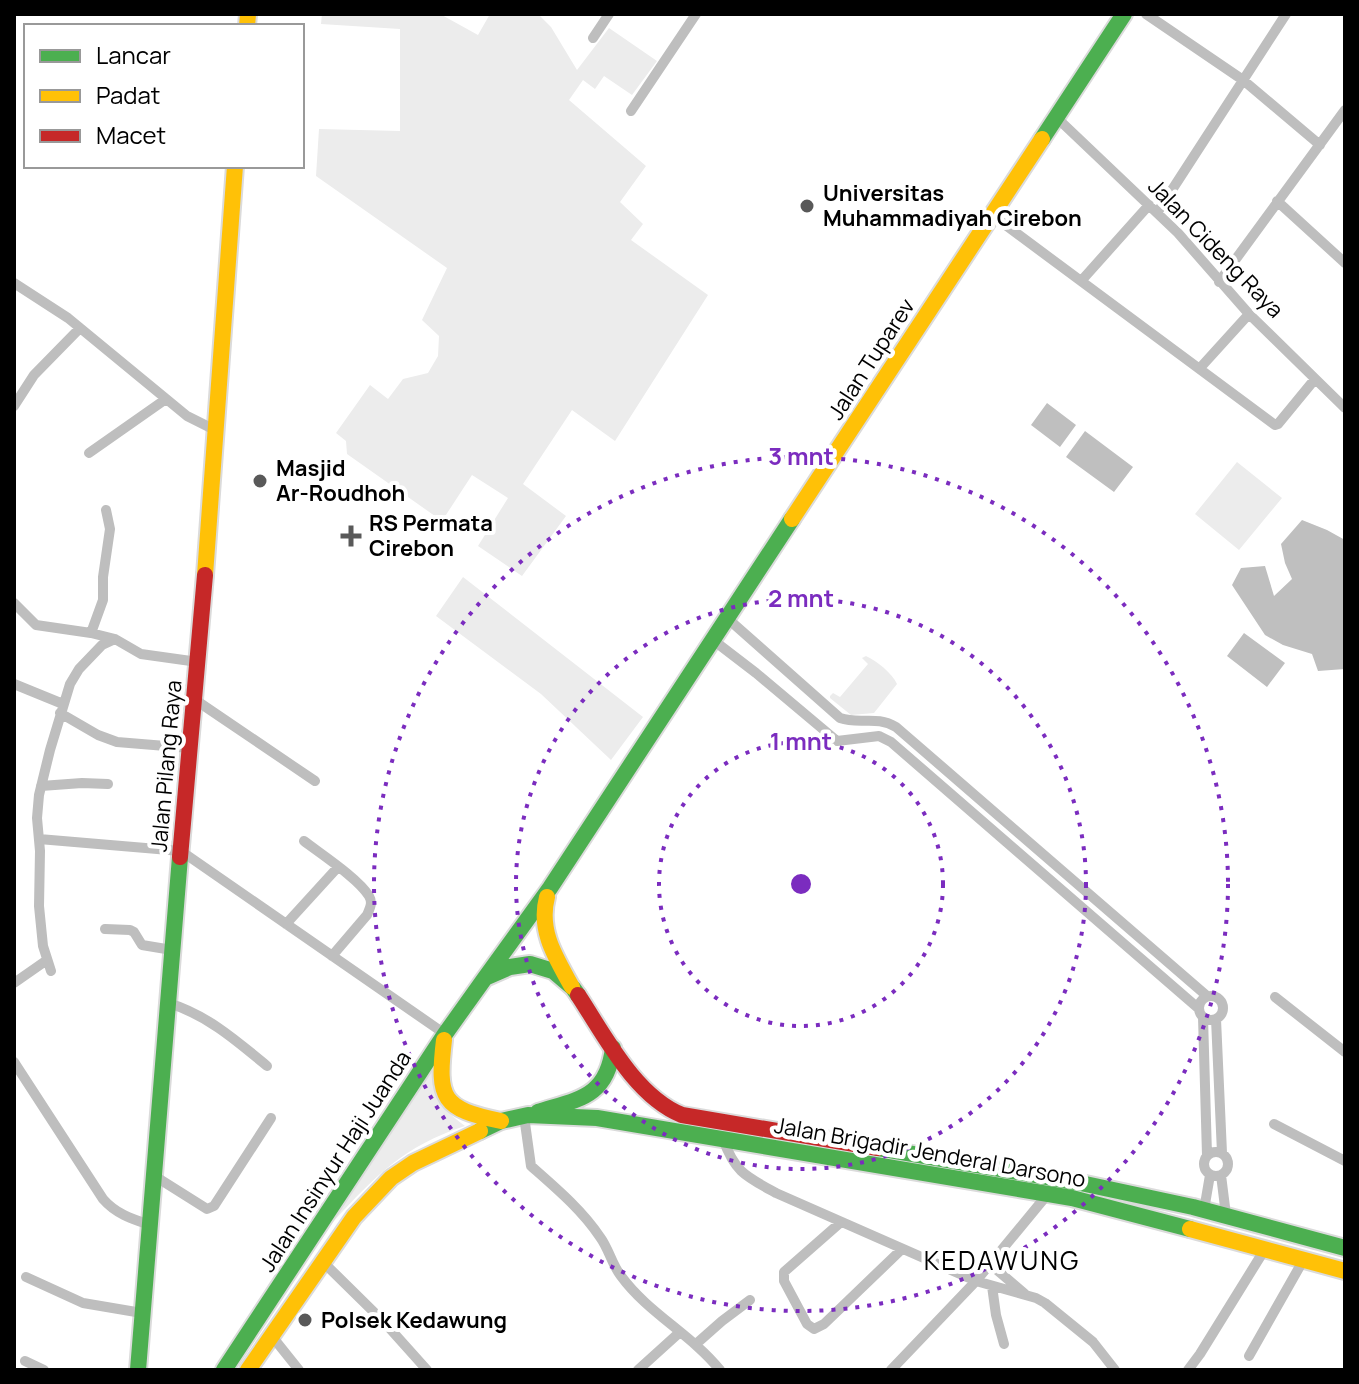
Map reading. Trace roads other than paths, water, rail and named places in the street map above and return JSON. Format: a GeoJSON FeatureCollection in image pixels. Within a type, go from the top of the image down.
{"type":"FeatureCollection","features":[{"type":"Feature","properties":{"kind":"main road","name":"Jalan Tuparev"},"geometry":{"type":"LineString","coordinates":[[485,978],[550,888],[1124,14]]}},
{"type":"Feature","properties":{"kind":"main road","name":"Jalan Pilang Raya"},"geometry":{"type":"LineString","coordinates":[[138,1370],[212,499],[235,168]]}},
{"type":"Feature","properties":{"kind":"main road","name":"Jalan Brigadir Jenderal Darsono"},"geometry":{"type":"LineString","coordinates":[[550,888],[543,907],[544,931],[573,988],[638,1084],[670,1110],[703,1119],[940,1158],[1074,1190],[1204,1210],[1345,1248]]}},
{"type":"Feature","properties":{"kind":"main road"},"geometry":{"type":"LineString","coordinates":[[485,978],[510,967],[530,964],[553,971],[573,988]]}},
{"type":"Feature","properties":{"kind":"main road","name":"Jalan Insinyur Haji Juanda"},"geometry":{"type":"LineString","coordinates":[[224,1370],[485,978]]}},
{"type":"Feature","properties":{"kind":"main road"},"geometry":{"type":"LineString","coordinates":[[445,1034],[439,1079],[448,1101],[461,1112],[501,1121]]}},
{"type":"Feature","properties":{"kind":"main road"},"geometry":{"type":"LineString","coordinates":[[526,1116],[596,1090],[613,1065],[613,1048]]}},
{"type":"Feature","properties":{"kind":"main road","name":"Jalan Brigadir Jenderal Darsono"},"geometry":{"type":"LineString","coordinates":[[501,1121],[526,1116],[597,1118],[1047,1195],[1074,1190],[1135,1213],[1345,1271]]}},
{"type":"Feature","properties":{"kind":"main road","name":"Jalan Insinyur Haji Juanda"},"geometry":{"type":"LineString","coordinates":[[248,1370],[354,1217],[391,1178],[413,1163],[501,1121]]}},
{"type":"Feature","properties":{"kind":"main road"},"geometry":{"type":"LineString","coordinates":[[828,1158],[830,1140]]}},
{"type":"Feature","properties":{"kind":"main road"},"geometry":{"type":"LineString","coordinates":[[937,1176],[940,1158]]}},
{"type":"Feature","properties":{"kind":"street"},"geometry":{"type":"LineString","coordinates":[[593,38],[609,14]]}},
{"type":"Feature","properties":{"kind":"street"},"geometry":{"type":"LineString","coordinates":[[631,111],[696,14]]}},
{"type":"Feature","properties":{"kind":"street"},"geometry":{"type":"LineString","coordinates":[[1146,14],[1243,80],[1320,145]]}},
{"type":"Feature","properties":{"kind":"street"},"geometry":{"type":"LineString","coordinates":[[1082,280],[1153,209],[1286,14]]}},
{"type":"Feature","properties":{"kind":"street"},"geometry":{"type":"LineString","coordinates":[[1219,282],[1345,110]]}},
{"type":"Feature","properties":{"kind":"street","name":"Jalan Cideng Raya"},"geometry":{"type":"LineString","coordinates":[[1056,117],[1178,233],[1249,314],[1345,408]]}},
{"type":"Feature","properties":{"kind":"street"},"geometry":{"type":"LineString","coordinates":[[1277,201],[1345,263]]}},
{"type":"Feature","properties":{"kind":"street"},"geometry":{"type":"LineString","coordinates":[[992,215],[1276,425],[1315,379]]}},
{"type":"Feature","properties":{"kind":"street"},"geometry":{"type":"LineString","coordinates":[[14,283],[68,318],[187,416],[215,430]]}},
{"type":"Feature","properties":{"kind":"street"},"geometry":{"type":"LineString","coordinates":[[1200,368],[1249,314]]}},
{"type":"Feature","properties":{"kind":"street"},"geometry":{"type":"LineString","coordinates":[[14,406],[34,375],[80,328]]}},
{"type":"Feature","properties":{"kind":"street"},"geometry":{"type":"LineString","coordinates":[[89,453],[166,399]]}},
{"type":"Feature","properties":{"kind":"street"},"geometry":{"type":"LineString","coordinates":[[91,633],[103,600],[110,529],[106,510]]}},
{"type":"Feature","properties":{"kind":"street"},"geometry":{"type":"LineString","coordinates":[[14,603],[36,625],[115,639],[141,654],[198,662]]}},
{"type":"Feature","properties":{"kind":"street"},"geometry":{"type":"LineString","coordinates":[[727,618],[840,718],[878,720],[896,727],[1207,996]]}},
{"type":"Feature","properties":{"kind":"street"},"geometry":{"type":"LineString","coordinates":[[14,983],[49,965],[43,946],[39,906],[37,818],[41,786],[62,709],[70,684],[79,669],[102,645],[115,639]]}},
{"type":"Feature","properties":{"kind":"street"},"geometry":{"type":"LineString","coordinates":[[713,640],[837,741],[885,738],[980,819],[1200,1013],[1207,1020],[1216,1019],[1223,1012],[1223,1003],[1216,996],[1207,996],[1202,999],[1200,1013],[1207,1155],[1203,1164],[1204,1168],[1216,1175],[1226,1215]]}},
{"type":"Feature","properties":{"kind":"street"},"geometry":{"type":"LineString","coordinates":[[14,684],[62,709],[98,735],[117,742],[190,748]]}},
{"type":"Feature","properties":{"kind":"street"},"geometry":{"type":"LineString","coordinates":[[194,699],[315,781]]}},
{"type":"Feature","properties":{"kind":"street"},"geometry":{"type":"LineString","coordinates":[[41,786],[108,784]]}},
{"type":"Feature","properties":{"kind":"street"},"geometry":{"type":"LineString","coordinates":[[965,806],[975,795]]}},
{"type":"Feature","properties":{"kind":"street"},"geometry":{"type":"LineString","coordinates":[[980,819],[990,808]]}},
{"type":"Feature","properties":{"kind":"street"},"geometry":{"type":"LineString","coordinates":[[39,839],[181,851],[445,1034]]}},
{"type":"Feature","properties":{"kind":"street"},"geometry":{"type":"LineString","coordinates":[[304,841],[353,879],[368,895],[371,906],[332,956]]}},
{"type":"Feature","properties":{"kind":"street"},"geometry":{"type":"LineString","coordinates":[[286,924],[338,867]]}},
{"type":"Feature","properties":{"kind":"street"},"geometry":{"type":"LineString","coordinates":[[105,929],[130,930],[142,945],[172,950]]}},
{"type":"Feature","properties":{"kind":"street"},"geometry":{"type":"LineString","coordinates":[[1275,997],[1345,1052]]}},
{"type":"Feature","properties":{"kind":"street"},"geometry":{"type":"LineString","coordinates":[[168,1003],[188,1009],[228,1034],[267,1066]]}},
{"type":"Feature","properties":{"kind":"street"},"geometry":{"type":"LineString","coordinates":[[1204,1210],[1216,1175],[1228,1164],[1222,1153],[1216,1019]]}},
{"type":"Feature","properties":{"kind":"street"},"geometry":{"type":"LineString","coordinates":[[14,1062],[103,1199],[123,1216],[150,1225]]}},
{"type":"Feature","properties":{"kind":"street"},"geometry":{"type":"LineString","coordinates":[[526,1116],[531,1166],[567,1197],[601,1238],[620,1276],[656,1312],[696,1344],[720,1370]]}},
{"type":"Feature","properties":{"kind":"street"},"geometry":{"type":"LineString","coordinates":[[153,1175],[211,1209],[271,1118]]}},
{"type":"Feature","properties":{"kind":"street"},"geometry":{"type":"LineString","coordinates":[[1274,1124],[1345,1161]]}},
{"type":"Feature","properties":{"kind":"street"},"geometry":{"type":"LineString","coordinates":[[723,1139],[738,1169],[754,1181],[976,1281],[1045,1303],[1093,1342],[1108,1367]]}},
{"type":"Feature","properties":{"kind":"street"},"geometry":{"type":"LineString","coordinates":[[1207,1155],[1222,1153]]}},
{"type":"Feature","properties":{"kind":"street"},"geometry":{"type":"LineString","coordinates":[[891,1370],[976,1281],[1047,1195]]}},
{"type":"Feature","properties":{"kind":"street"},"geometry":{"type":"LineString","coordinates":[[841,1222],[784,1272],[784,1281],[807,1324],[814,1329],[824,1324],[902,1249]]}},
{"type":"Feature","properties":{"kind":"street"},"geometry":{"type":"LineString","coordinates":[[1188,1370],[1265,1249]]}},
{"type":"Feature","properties":{"kind":"street"},"geometry":{"type":"LineString","coordinates":[[1249,1356],[1304,1259]]}},
{"type":"Feature","properties":{"kind":"street"},"geometry":{"type":"LineString","coordinates":[[322,1261],[427,1370]]}},
{"type":"Feature","properties":{"kind":"street"},"geometry":{"type":"LineString","coordinates":[[990,1264],[1026,1295]]}},
{"type":"Feature","properties":{"kind":"street"},"geometry":{"type":"LineString","coordinates":[[26,1277],[83,1303],[142,1313]]}},
{"type":"Feature","properties":{"kind":"street"},"geometry":{"type":"LineString","coordinates":[[992,1286],[1004,1344]]}},
{"type":"Feature","properties":{"kind":"street"},"geometry":{"type":"LineString","coordinates":[[696,1344],[750,1300]]}},
{"type":"Feature","properties":{"kind":"street"},"geometry":{"type":"LineString","coordinates":[[638,1370],[680,1332]]}},
{"type":"Feature","properties":{"kind":"street"},"geometry":{"type":"LineString","coordinates":[[271,1335],[299,1370]]}},
{"type":"Feature","properties":{"kind":"street"},"geometry":{"type":"LineString","coordinates":[[25,1361],[44,1370]]}},
{"type":"Feature","properties":{"kind":"place","name":"Universitas Muhammadiyah Cirebon"},"geometry":{"type":"Point","coordinates":[807,206]}},
{"type":"Feature","properties":{"kind":"place","name":"Masjid Ar-Roudhoh"},"geometry":{"type":"Point","coordinates":[260,481]}},
{"type":"Feature","properties":{"kind":"place","name":"RS Permata Cirebon"},"geometry":{"type":"Point","coordinates":[351,536]}},
{"type":"Feature","properties":{"kind":"place","name":"Polsek Kedawung"},"geometry":{"type":"Point","coordinates":[305,1320]}},
{"type":"Feature","properties":{"kind":"district","name":"KEDAWUNG"},"geometry":{"type":"Point","coordinates":[1002,1261]}}]}
